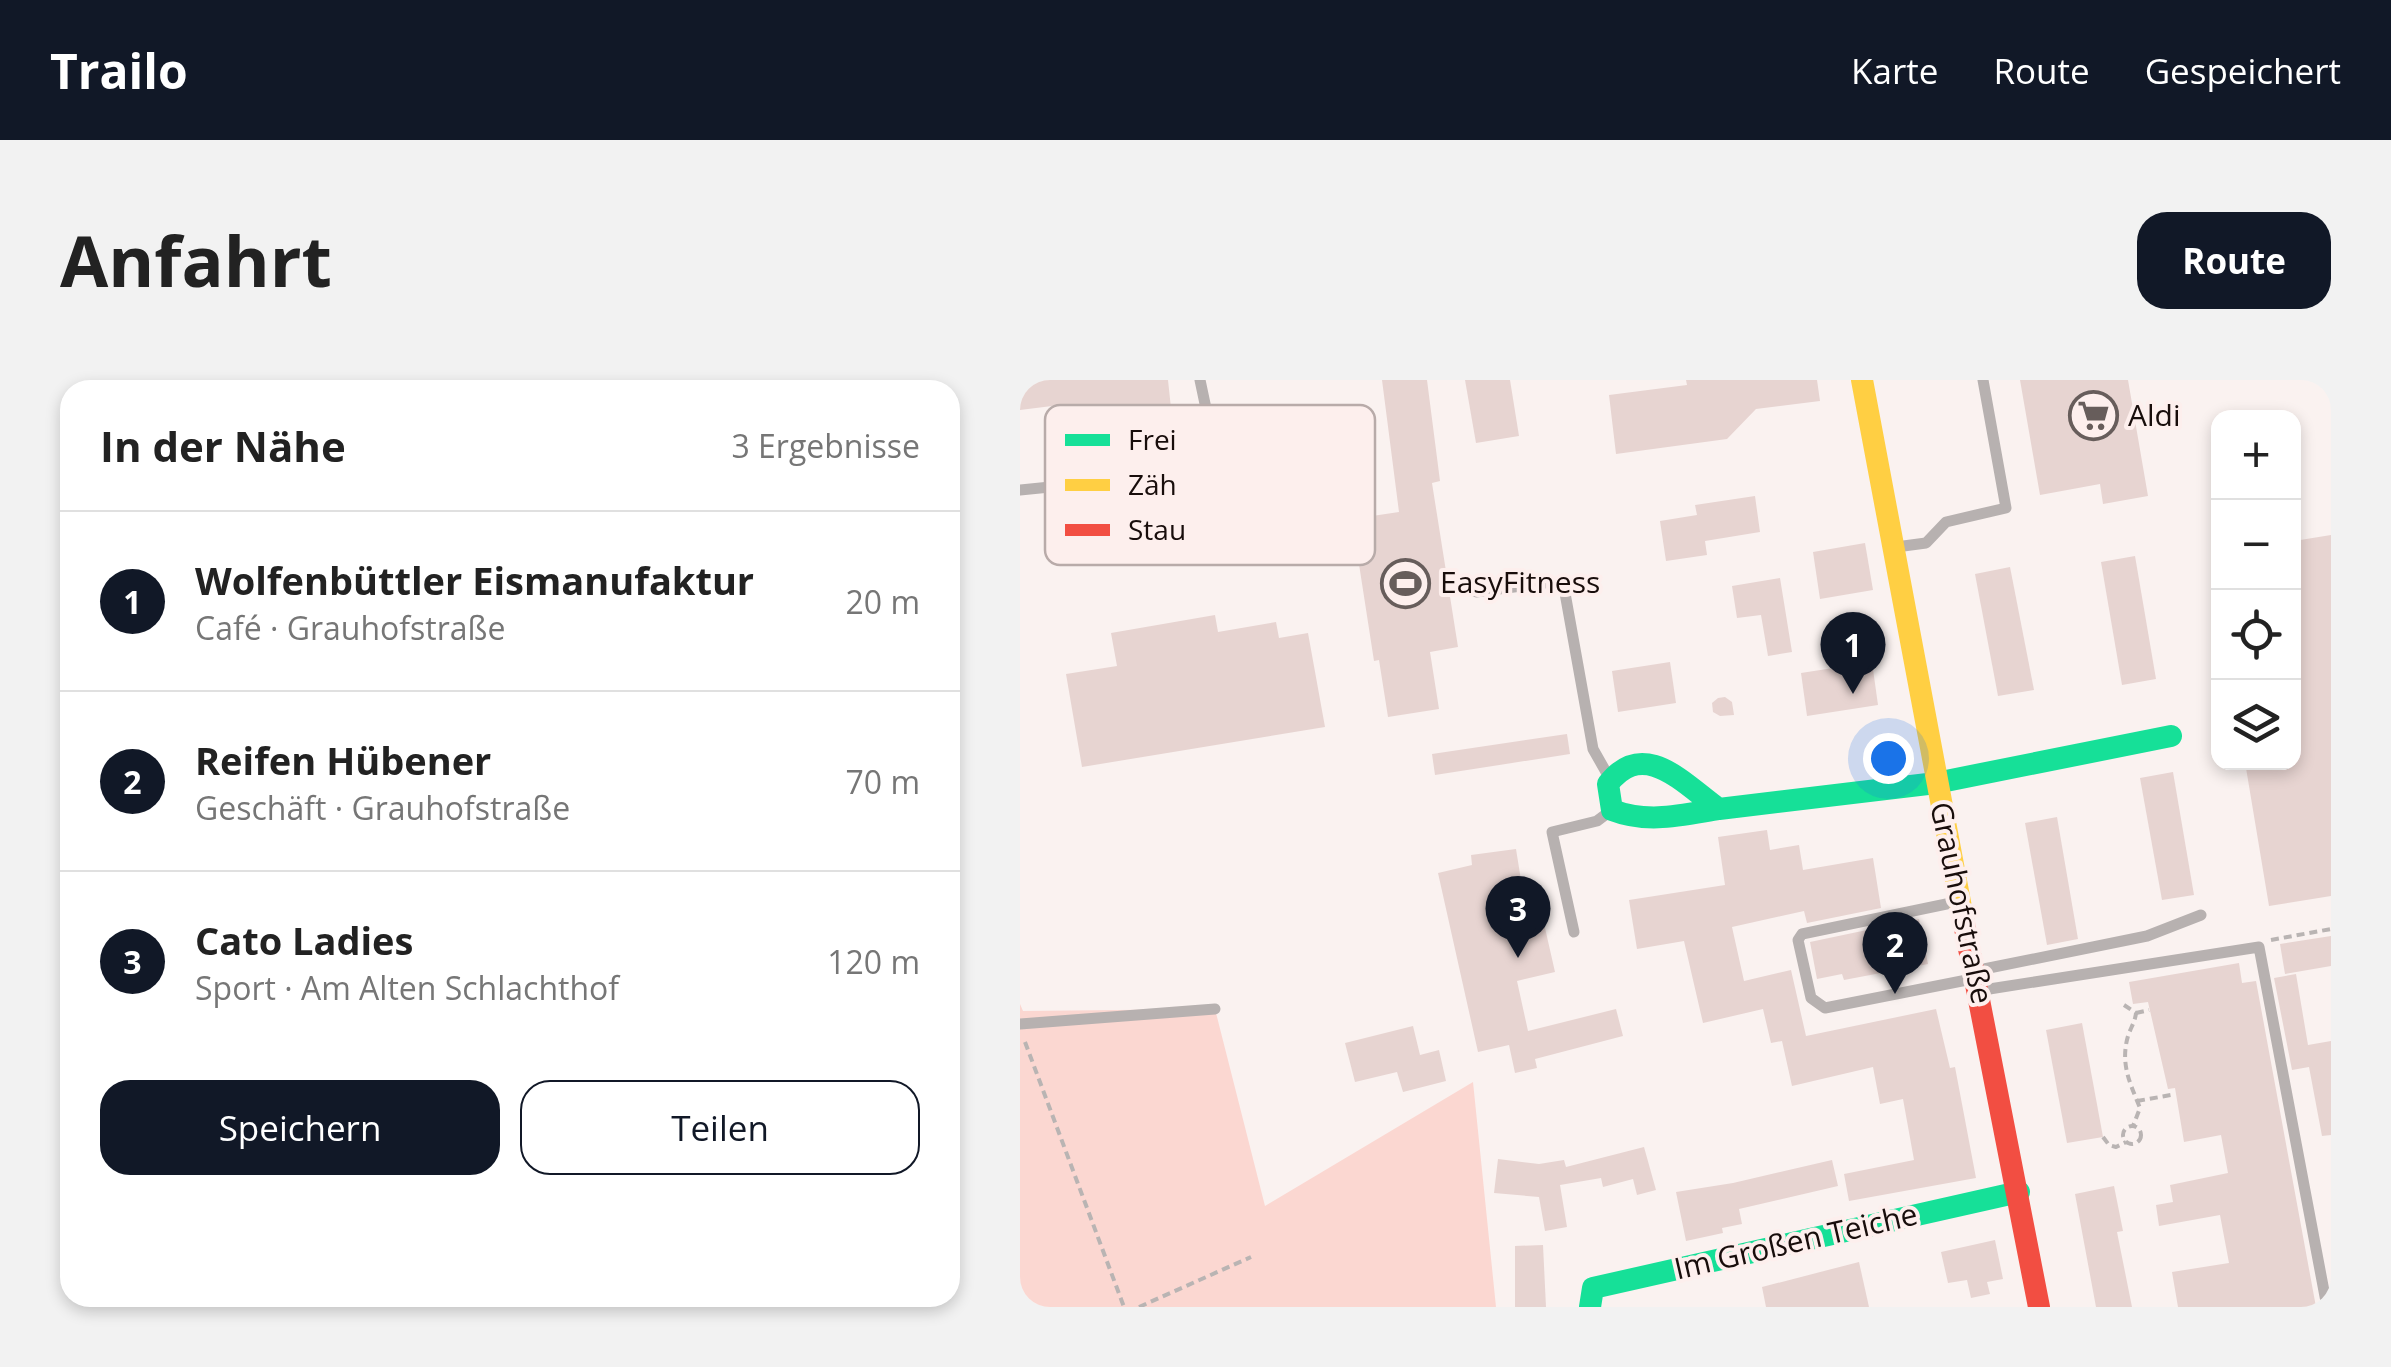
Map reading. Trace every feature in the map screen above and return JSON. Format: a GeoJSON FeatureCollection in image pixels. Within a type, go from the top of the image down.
{"type":"FeatureCollection","features":[{"type":"Feature","properties":{"kind":"street","name":"Grauhofstraße"},"geometry":{"type":"LineString","coordinates":[[1862,380],[2039,1307]]}},
{"type":"Feature","properties":{"kind":"street"},"geometry":{"type":"LineString","coordinates":[[1719,809],[1661,769],[1641,762],[1619,768],[1610,780],[1608,797],[1612,810],[1642,820],[1936,783],[2171,736]]}},
{"type":"Feature","properties":{"kind":"street","name":"Im Großen Teiche"},"geometry":{"type":"LineString","coordinates":[[1590,1307],[1588,1299],[1594,1288],[2019,1192]]}},
{"type":"Feature","properties":{"kind":"lane"},"geometry":{"type":"LineString","coordinates":[[1200,380],[1205,405]]}},
{"type":"Feature","properties":{"kind":"lane"},"geometry":{"type":"LineString","coordinates":[[1892,547],[1926,543],[1946,522],[2006,508],[1983,380]]}},
{"type":"Feature","properties":{"kind":"lane"},"geometry":{"type":"LineString","coordinates":[[1020,490],[1045,488]]}},
{"type":"Feature","properties":{"kind":"lane"},"geometry":{"type":"LineString","coordinates":[[1476,592],[1552,582],[1565,594],[1593,748],[1610,780]]}},
{"type":"Feature","properties":{"kind":"lane"},"geometry":{"type":"LineString","coordinates":[[1574,932],[1552,832],[1597,820],[1612,810]]}},
{"type":"Feature","properties":{"kind":"lane"},"geometry":{"type":"LineString","coordinates":[[1960,901],[1802,934],[1798,940],[1811,998],[1825,1008],[1976,980],[2259,947],[2327,1307]]}},
{"type":"Feature","properties":{"kind":"lane"},"geometry":{"type":"LineString","coordinates":[[1976,980],[2147,936],[2201,914]]}},
{"type":"Feature","properties":{"kind":"lane"},"geometry":{"type":"LineString","coordinates":[[1020,1026],[1215,1009]]}},
{"type":"Feature","properties":{"kind":"path"},"geometry":{"type":"LineString","coordinates":[[2259,947],[2275,938],[2331,929]]}},
{"type":"Feature","properties":{"kind":"path"},"geometry":{"type":"LineString","coordinates":[[2124,1006],[2136,1013],[2150,1010]]}},
{"type":"Feature","properties":{"kind":"path"},"geometry":{"type":"LineString","coordinates":[[2133,1126],[2141,1132],[2140,1141],[2132,1145],[2126,1142],[2123,1132],[2138,1118],[2137,1101],[2126,1080],[2126,1046],[2136,1013]]}},
{"type":"Feature","properties":{"kind":"path"},"geometry":{"type":"LineString","coordinates":[[1020,1026],[1124,1307]]}},
{"type":"Feature","properties":{"kind":"path"},"geometry":{"type":"LineString","coordinates":[[2137,1101],[2171,1096]]}},
{"type":"Feature","properties":{"kind":"path"},"geometry":{"type":"LineString","coordinates":[[2103,1136],[2116,1147],[2126,1142]]}},
{"type":"Feature","properties":{"kind":"path"},"geometry":{"type":"LineString","coordinates":[[1139,1307],[1251,1257]]}},
{"type":"Feature","properties":{"kind":"shaded area"},"geometry":{"type":"Polygon","coordinates":[[[1020,1004],[1023,1011],[1215,1009],[1265,1206],[1473,1082],[1496,1307],[1020,1307],[1020,1004]]]}},
{"type":"Feature","properties":{"kind":"building"},"geometry":{"type":"Polygon","coordinates":[[[1020,380],[1168,380],[1171,405],[1045,405],[1020,410],[1020,380]]]}},
{"type":"Feature","properties":{"kind":"building"},"geometry":{"type":"Polygon","coordinates":[[[1382,380],[1427,380],[1440,481],[1432,483],[1458,647],[1430,652],[1439,709],[1388,717],[1379,660],[1374,661],[1359,565],[1375,565],[1375,516],[1399,512],[1382,380]]]}},
{"type":"Feature","properties":{"kind":"building"},"geometry":{"type":"Polygon","coordinates":[[[1465,380],[1510,380],[1519,436],[1476,443],[1465,380]]]}},
{"type":"Feature","properties":{"kind":"building"},"geometry":{"type":"Polygon","coordinates":[[[1686,380],[1817,380],[1820,401],[1756,409],[1727,439],[1616,454],[1609,395],[1687,385],[1686,380]]]}},
{"type":"Feature","properties":{"kind":"building"},"geometry":{"type":"Polygon","coordinates":[[[2020,380],[2128,380],[2148,496],[2103,504],[2100,484],[2040,495],[2020,380]]]}},
{"type":"Feature","properties":{"kind":"building"},"geometry":{"type":"Polygon","coordinates":[[[1755,496],[1760,532],[1705,541],[1707,555],[1666,561],[1660,521],[1697,515],[1695,505],[1755,496]]]}},
{"type":"Feature","properties":{"kind":"building"},"geometry":{"type":"Polygon","coordinates":[[[2331,535],[2331,896],[2269,906],[2246,770],[2301,770],[2301,540],[2331,535]]]}},
{"type":"Feature","properties":{"kind":"building"},"geometry":{"type":"Polygon","coordinates":[[[1865,543],[1873,590],[1820,599],[1813,552],[1865,543]]]}},
{"type":"Feature","properties":{"kind":"building"},"geometry":{"type":"Polygon","coordinates":[[[2135,556],[2156,679],[2122,685],[2101,562],[2135,556]]]}},
{"type":"Feature","properties":{"kind":"building"},"geometry":{"type":"Polygon","coordinates":[[[2010,567],[2034,690],[1998,696],[1975,574],[2010,567]]]}},
{"type":"Feature","properties":{"kind":"building"},"geometry":{"type":"Polygon","coordinates":[[[1780,578],[1792,652],[1768,656],[1761,615],[1737,618],[1732,586],[1780,578]]]}},
{"type":"Feature","properties":{"kind":"building"},"geometry":{"type":"Polygon","coordinates":[[[1215,615],[1218,632],[1276,622],[1279,638],[1308,633],[1325,727],[1082,767],[1066,674],[1117,666],[1111,633],[1215,615]]]}},
{"type":"Feature","properties":{"kind":"building"},"geometry":{"type":"Polygon","coordinates":[[[1670,662],[1676,703],[1618,712],[1612,671],[1670,662]]]}},
{"type":"Feature","properties":{"kind":"building"},"geometry":{"type":"Polygon","coordinates":[[[1872,662],[1878,705],[1807,716],[1801,673],[1872,662]]]}},
{"type":"Feature","properties":{"kind":"building"},"geometry":{"type":"Polygon","coordinates":[[[1725,697],[1732,702],[1734,715],[1713,712],[1712,703],[1725,697]]]}},
{"type":"Feature","properties":{"kind":"building"},"geometry":{"type":"Polygon","coordinates":[[[1567,734],[1570,754],[1435,775],[1432,754],[1567,734]]]}},
{"type":"Feature","properties":{"kind":"building"},"geometry":{"type":"Polygon","coordinates":[[[2173,772],[2194,895],[2162,900],[2140,778],[2173,772]]]}},
{"type":"Feature","properties":{"kind":"building"},"geometry":{"type":"Polygon","coordinates":[[[2057,817],[2078,939],[2047,945],[2025,823],[2057,817]]]}},
{"type":"Feature","properties":{"kind":"building"},"geometry":{"type":"Polygon","coordinates":[[[1767,830],[1770,850],[1799,845],[1803,870],[1873,858],[1881,908],[1807,923],[1804,911],[1732,927],[1744,981],[1791,970],[1806,1036],[1936,1009],[1950,1068],[1955,1067],[1976,1178],[1849,1201],[1844,1174],[1914,1160],[1903,1099],[1880,1104],[1873,1067],[1792,1086],[1782,1041],[1771,1043],[1763,1009],[1703,1023],[1684,941],[1637,949],[1629,900],[1725,885],[1718,837],[1767,830]]]}},
{"type":"Feature","properties":{"kind":"building"},"geometry":{"type":"Polygon","coordinates":[[[1516,849],[1524,899],[1538,897],[1555,972],[1517,981],[1528,1031],[1616,1009],[1623,1036],[1535,1059],[1537,1068],[1515,1073],[1509,1045],[1478,1052],[1438,873],[1472,865],[1471,855],[1516,849]]]}},
{"type":"Feature","properties":{"kind":"building"},"geometry":{"type":"Polygon","coordinates":[[[1919,919],[1928,964],[1844,980],[1842,974],[1817,979],[1810,942],[1919,919]]]}},
{"type":"Feature","properties":{"kind":"building"},"geometry":{"type":"Polygon","coordinates":[[[2331,936],[2331,966],[2285,974],[2280,944],[2331,936]]]}},
{"type":"Feature","properties":{"kind":"building"},"geometry":{"type":"Polygon","coordinates":[[[2239,963],[2242,983],[2256,981],[2316,1307],[2178,1307],[2172,1272],[2229,1263],[2220,1215],[2159,1226],[2156,1205],[2173,1202],[2170,1185],[2228,1173],[2221,1135],[2184,1142],[2175,1088],[2168,1089],[2148,1002],[2133,1004],[2129,982],[2239,963]]]}},
{"type":"Feature","properties":{"kind":"building"},"geometry":{"type":"Polygon","coordinates":[[[2296,974],[2308,1045],[2331,1041],[2331,1135],[2322,1136],[2309,1067],[2292,1070],[2274,978],[2296,974]]]}},
{"type":"Feature","properties":{"kind":"building"},"geometry":{"type":"Polygon","coordinates":[[[2082,1023],[2103,1137],[2067,1143],[2046,1030],[2082,1023]]]}},
{"type":"Feature","properties":{"kind":"building"},"geometry":{"type":"Polygon","coordinates":[[[1413,1026],[1420,1055],[1439,1050],[1446,1081],[1403,1092],[1397,1072],[1355,1082],[1345,1043],[1413,1026]]]}},
{"type":"Feature","properties":{"kind":"building"},"geometry":{"type":"Polygon","coordinates":[[[1644,1147],[1656,1190],[1637,1195],[1633,1179],[1603,1187],[1601,1178],[1560,1185],[1567,1227],[1545,1231],[1539,1197],[1494,1193],[1498,1159],[1539,1164],[1564,1160],[1566,1167],[1644,1147]]]}},
{"type":"Feature","properties":{"kind":"building"},"geometry":{"type":"Polygon","coordinates":[[[1832,1160],[1838,1186],[1739,1209],[1742,1224],[1722,1228],[1723,1233],[1686,1241],[1676,1192],[1832,1160]]]}},
{"type":"Feature","properties":{"kind":"building"},"geometry":{"type":"Polygon","coordinates":[[[2114,1186],[2123,1231],[2117,1232],[2132,1307],[2096,1307],[2075,1194],[2114,1186]]]}},
{"type":"Feature","properties":{"kind":"building"},"geometry":{"type":"Polygon","coordinates":[[[1995,1240],[2003,1279],[1987,1282],[1990,1294],[1971,1298],[1967,1280],[1948,1283],[1941,1252],[1995,1240]]]}},
{"type":"Feature","properties":{"kind":"building"},"geometry":{"type":"Polygon","coordinates":[[[1543,1245],[1546,1307],[1515,1307],[1515,1246],[1543,1245]]]}},
{"type":"Feature","properties":{"kind":"building"},"geometry":{"type":"Polygon","coordinates":[[[1859,1262],[1869,1307],[1766,1307],[1762,1287],[1859,1262]]]}},
{"type":"Feature","properties":{"kind":"traffic: fast"},"geometry":{"type":"LineString","coordinates":[[1719,809],[1665,817],[1625,814],[1612,810],[1608,784],[1622,771],[1650,765],[1664,769],[1719,809],[1936,783],[2171,736]]}},
{"type":"Feature","properties":{"kind":"traffic: fast"},"geometry":{"type":"LineString","coordinates":[[1590,1307],[1593,1288],[2019,1192]]}},
{"type":"Feature","properties":{"kind":"traffic: slow"},"geometry":{"type":"LineString","coordinates":[[1862,380],[1963,918]]}},
{"type":"Feature","properties":{"kind":"traffic: jam"},"geometry":{"type":"LineString","coordinates":[[1963,918],[2039,1307]]}},
{"type":"Feature","properties":{"kind":"place","name":"Aldi"},"geometry":{"type":"Point","coordinates":[2093,416]}},
{"type":"Feature","properties":{"kind":"place","name":"EasyFitness"},"geometry":{"type":"Point","coordinates":[1405,583]}},
{"type":"Feature","properties":{"kind":"place","name":"Wolfenbüttler Eismanufaktur"},"geometry":{"type":"Point","coordinates":[1853,694]}},
{"type":"Feature","properties":{"kind":"place","name":"Cato Ladies"},"geometry":{"type":"Point","coordinates":[1518,958]}},
{"type":"Feature","properties":{"kind":"place","name":"Reifen Hübener"},"geometry":{"type":"Point","coordinates":[1895,994]}}]}
